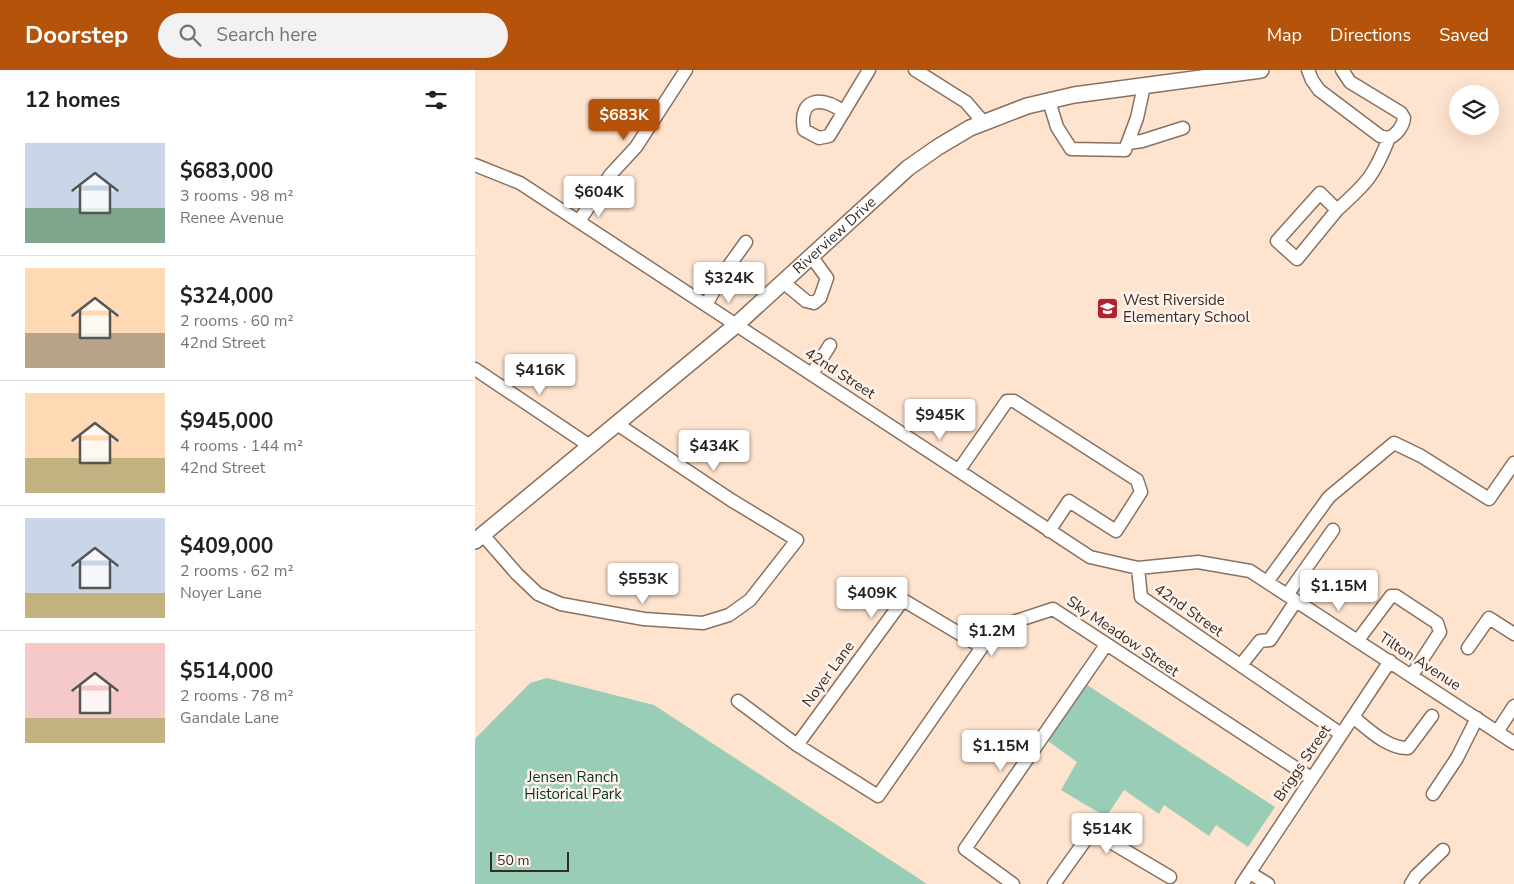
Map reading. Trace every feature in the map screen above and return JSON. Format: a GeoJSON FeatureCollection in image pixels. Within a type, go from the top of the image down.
{"type":"FeatureCollection","features":[{"type":"Feature","properties":{"kind":"main road","name":"Riverview Drive"},"geometry":{"type":"LineString","coordinates":[[479,538],[736,325],[908,168],[938,147],[984,123],[1027,106],[1144,86],[1261,70]]}},
{"type":"Feature","properties":{"kind":"street"},"geometry":{"type":"LineString","coordinates":[[579,222],[611,174],[636,147],[686,70]]}},
{"type":"Feature","properties":{"kind":"street"},"geometry":{"type":"LineString","coordinates":[[844,112],[869,70]]}},
{"type":"Feature","properties":{"kind":"street"},"geometry":{"type":"LineString","coordinates":[[915,70],[966,102],[984,123]]}},
{"type":"Feature","properties":{"kind":"street"},"geometry":{"type":"LineString","coordinates":[[1309,70],[1311,80],[1319,90],[1380,136],[1389,138],[1395,136],[1404,123],[1401,113],[1350,82],[1342,70]]}},
{"type":"Feature","properties":{"kind":"street"},"geometry":{"type":"LineString","coordinates":[[1049,101],[1057,126],[1071,149],[1125,150],[1137,118],[1144,86]]}},
{"type":"Feature","properties":{"kind":"street"},"geometry":{"type":"LineString","coordinates":[[1128,144],[1183,128]]}},
{"type":"Feature","properties":{"kind":"street"},"geometry":{"type":"LineString","coordinates":[[1337,210],[1320,193],[1277,241],[1297,259],[1337,210],[1375,173],[1389,138]]}},
{"type":"Feature","properties":{"kind":"street","name":"42nd Street"},"geometry":{"type":"LineString","coordinates":[[475,165],[520,183],[959,470],[1090,558],[1138,568],[1141,597],[1341,734]]}},
{"type":"Feature","properties":{"kind":"street"},"geometry":{"type":"LineString","coordinates":[[706,305],[723,274],[746,242]]}},
{"type":"Feature","properties":{"kind":"street"},"geometry":{"type":"LineString","coordinates":[[783,282],[806,301],[814,303],[820,298],[827,278],[811,256]]}},
{"type":"Feature","properties":{"kind":"street"},"geometry":{"type":"LineString","coordinates":[[811,374],[830,346]]}},
{"type":"Feature","properties":{"kind":"street"},"geometry":{"type":"LineString","coordinates":[[475,369],[590,446]]}},
{"type":"Feature","properties":{"kind":"street"},"geometry":{"type":"LineString","coordinates":[[959,470],[1007,401],[1014,401],[1137,480],[1141,492],[1116,531],[1069,502],[1049,531]]}},
{"type":"Feature","properties":{"kind":"street"},"geometry":{"type":"LineString","coordinates":[[479,538],[538,594],[561,604],[644,619],[703,623],[729,615],[750,600],[797,540],[617,424]]}},
{"type":"Feature","properties":{"kind":"street"},"geometry":{"type":"LineString","coordinates":[[1267,582],[1329,497],[1394,443],[1421,456],[1489,498],[1514,463]]}},
{"type":"Feature","properties":{"kind":"street"},"geometry":{"type":"LineString","coordinates":[[1241,666],[1260,641],[1270,640],[1291,598],[1333,530]]}},
{"type":"Feature","properties":{"kind":"street","name":"Tilton Avenue"},"geometry":{"type":"LineString","coordinates":[[1138,568],[1198,562],[1250,571],[1514,742]]}},
{"type":"Feature","properties":{"kind":"street"},"geometry":{"type":"LineString","coordinates":[[1358,640],[1391,596],[1395,596],[1437,623],[1441,632],[1412,675]]}},
{"type":"Feature","properties":{"kind":"street","name":"Noyer Lane"},"geometry":{"type":"LineString","coordinates":[[797,744],[903,600],[982,647]]}},
{"type":"Feature","properties":{"kind":"street","name":"Sky Meadow Street"},"geometry":{"type":"LineString","coordinates":[[738,701],[797,744],[878,796],[982,647],[1011,623],[1053,609],[1311,778]]}},
{"type":"Feature","properties":{"kind":"street"},"geometry":{"type":"LineString","coordinates":[[1469,648],[1489,618],[1514,634]]}},
{"type":"Feature","properties":{"kind":"street"},"geometry":{"type":"LineString","coordinates":[[1013,884],[965,849],[1106,645]]}},
{"type":"Feature","properties":{"kind":"street","name":"Briggs Street"},"geometry":{"type":"LineString","coordinates":[[1242,884],[1390,661]]}},
{"type":"Feature","properties":{"kind":"street"},"geometry":{"type":"LineString","coordinates":[[1497,732],[1514,706]]}},
{"type":"Feature","properties":{"kind":"street"},"geometry":{"type":"LineString","coordinates":[[1353,717],[1372,733],[1399,748],[1408,748],[1432,716]]}},
{"type":"Feature","properties":{"kind":"street"},"geometry":{"type":"LineString","coordinates":[[1433,794],[1457,758],[1477,718]]}},
{"type":"Feature","properties":{"kind":"street"},"geometry":{"type":"LineString","coordinates":[[1054,884],[1092,831],[1170,877]]}},
{"type":"Feature","properties":{"kind":"street"},"geometry":{"type":"LineString","coordinates":[[1411,884],[1416,876],[1443,850]]}},
{"type":"Feature","properties":{"kind":"street"},"geometry":{"type":"LineString","coordinates":[[1250,873],[1268,884]]}},
{"type":"Feature","properties":{"kind":"green space","name":"Jensen Ranch Historical Park"},"geometry":{"type":"Polygon","coordinates":[[[547,678],[654,705],[927,884],[475,884],[475,739],[530,683],[547,678]]]}},
{"type":"Feature","properties":{"kind":"green space"},"geometry":{"type":"Polygon","coordinates":[[[1087,685],[1275,807],[1248,847],[1216,825],[1209,836],[1164,805],[1159,814],[1124,790],[1106,817],[1061,790],[1077,762],[1048,741],[1087,685]]]}},
{"type":"Feature","properties":{"kind":"place","name":"West Riverside Elementary School"},"geometry":{"type":"Point","coordinates":[1107,309]}}]}
